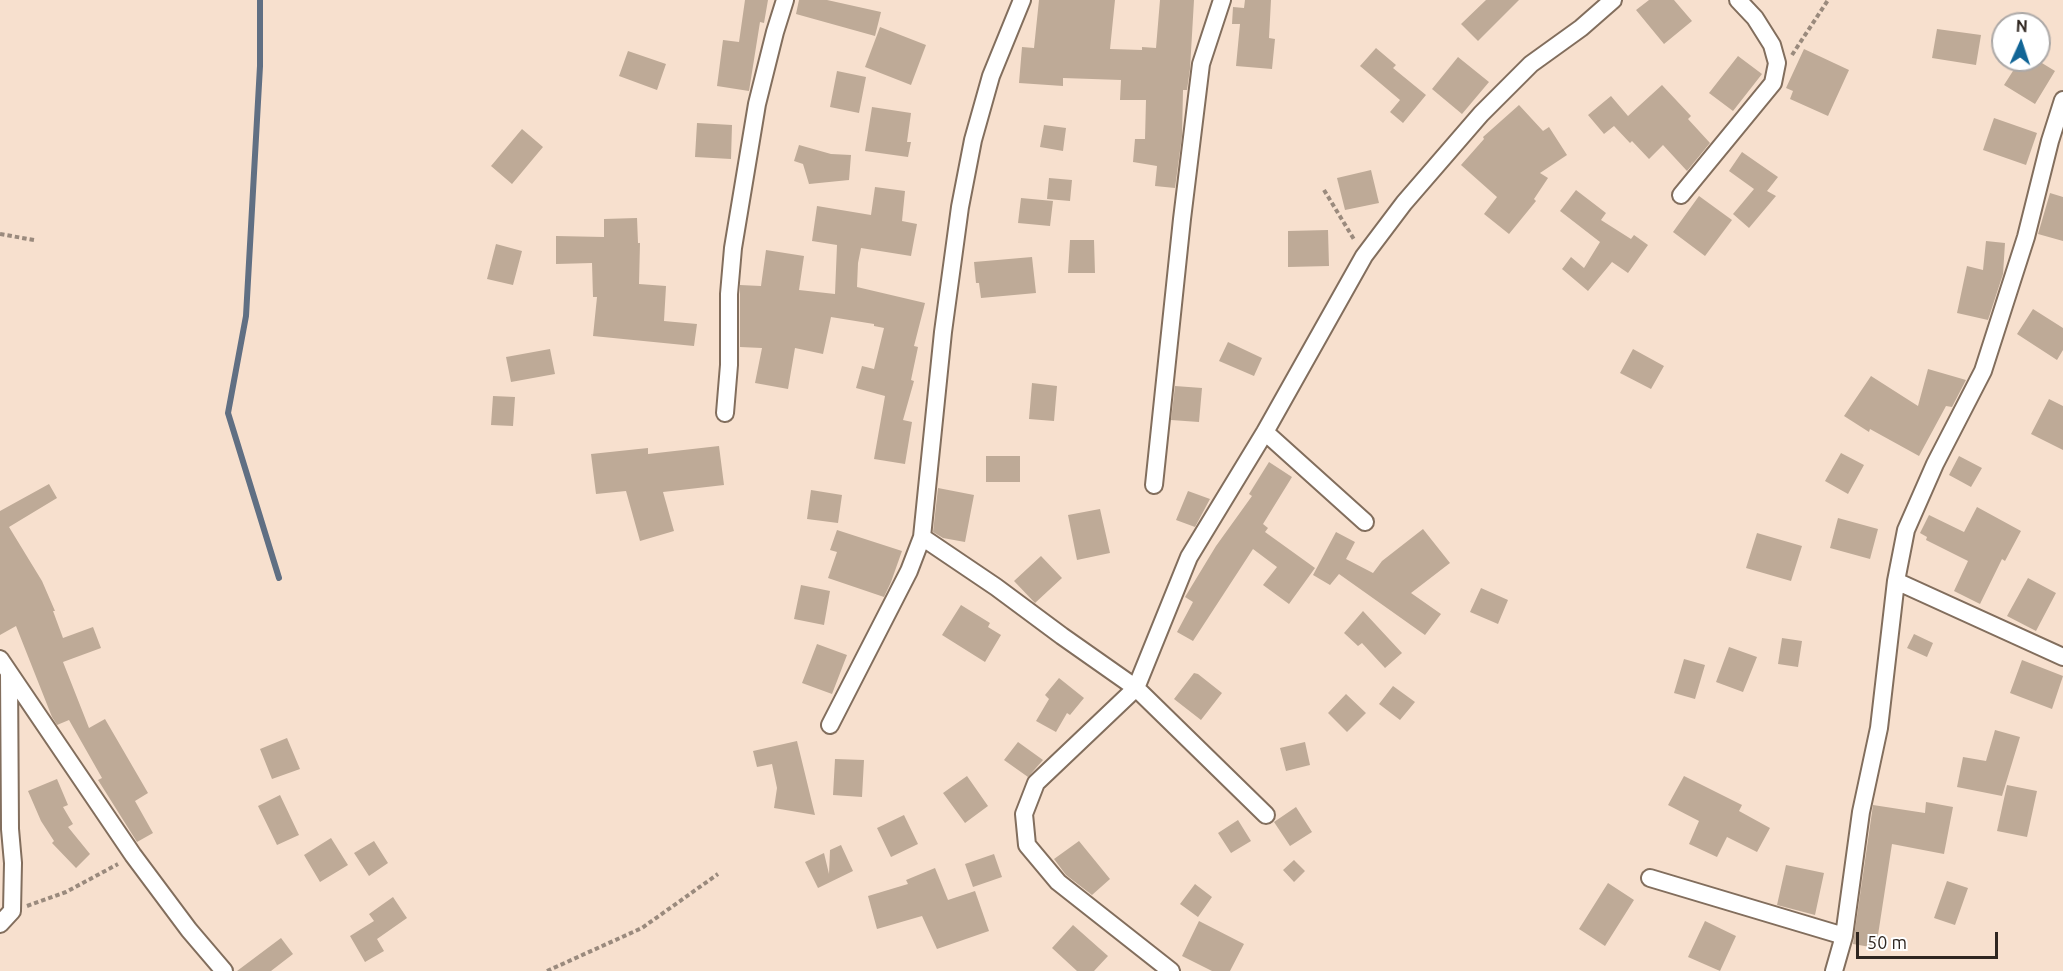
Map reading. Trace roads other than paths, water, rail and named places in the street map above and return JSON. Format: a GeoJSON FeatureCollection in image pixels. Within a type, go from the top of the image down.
{"type":"FeatureCollection","features":[{"type":"Feature","properties":{"kind":"street"},"geometry":{"type":"LineString","coordinates":[[725,413],[733,248],[757,104],[785,0]]}},
{"type":"Feature","properties":{"kind":"street"},"geometry":{"type":"LineString","coordinates":[[830,725],[896,598],[922,537],[942,343],[960,207],[973,140],[991,76],[1022,0]]}},
{"type":"Feature","properties":{"kind":"street"},"geometry":{"type":"LineString","coordinates":[[1154,485],[1182,219],[1202,64],[1222,0]]}},
{"type":"Feature","properties":{"kind":"street"},"geometry":{"type":"LineString","coordinates":[[1171,971],[1058,882],[1027,845],[1024,814],[1036,783],[1136,687],[1189,557],[1265,432],[1364,256],[1404,203],[1481,114],[1531,64],[1581,28],[1613,0]]}},
{"type":"Feature","properties":{"kind":"street"},"geometry":{"type":"LineString","coordinates":[[1681,195],[1773,82],[1777,63],[1772,45],[1755,18],[1738,0]]}},
{"type":"Feature","properties":{"kind":"street"},"geometry":{"type":"LineString","coordinates":[[1834,971],[1844,936],[1861,812],[1879,728],[1896,581],[1906,530],[1935,464],[1983,370],[2026,237],[2050,141],[2063,100]]}},
{"type":"Feature","properties":{"kind":"street"},"geometry":{"type":"LineString","coordinates":[[1265,432],[1365,522]]}},
{"type":"Feature","properties":{"kind":"street"},"geometry":{"type":"LineString","coordinates":[[922,537],[1136,687],[1266,815]]}},
{"type":"Feature","properties":{"kind":"street"},"geometry":{"type":"LineString","coordinates":[[1896,581],[2063,657]]}},
{"type":"Feature","properties":{"kind":"street"},"geometry":{"type":"LineString","coordinates":[[4,666],[133,855],[189,930],[224,971]]}},
{"type":"Feature","properties":{"kind":"street"},"geometry":{"type":"LineString","coordinates":[[0,924],[12,911],[13,863],[4,666]]}},
{"type":"Feature","properties":{"kind":"street"},"geometry":{"type":"LineString","coordinates":[[1650,878],[1844,936]]}},
{"type":"Feature","properties":{"kind":"waterway"},"geometry":{"type":"LineString","coordinates":[[260,0],[260,66],[246,316],[228,413],[279,578]]}}]}
